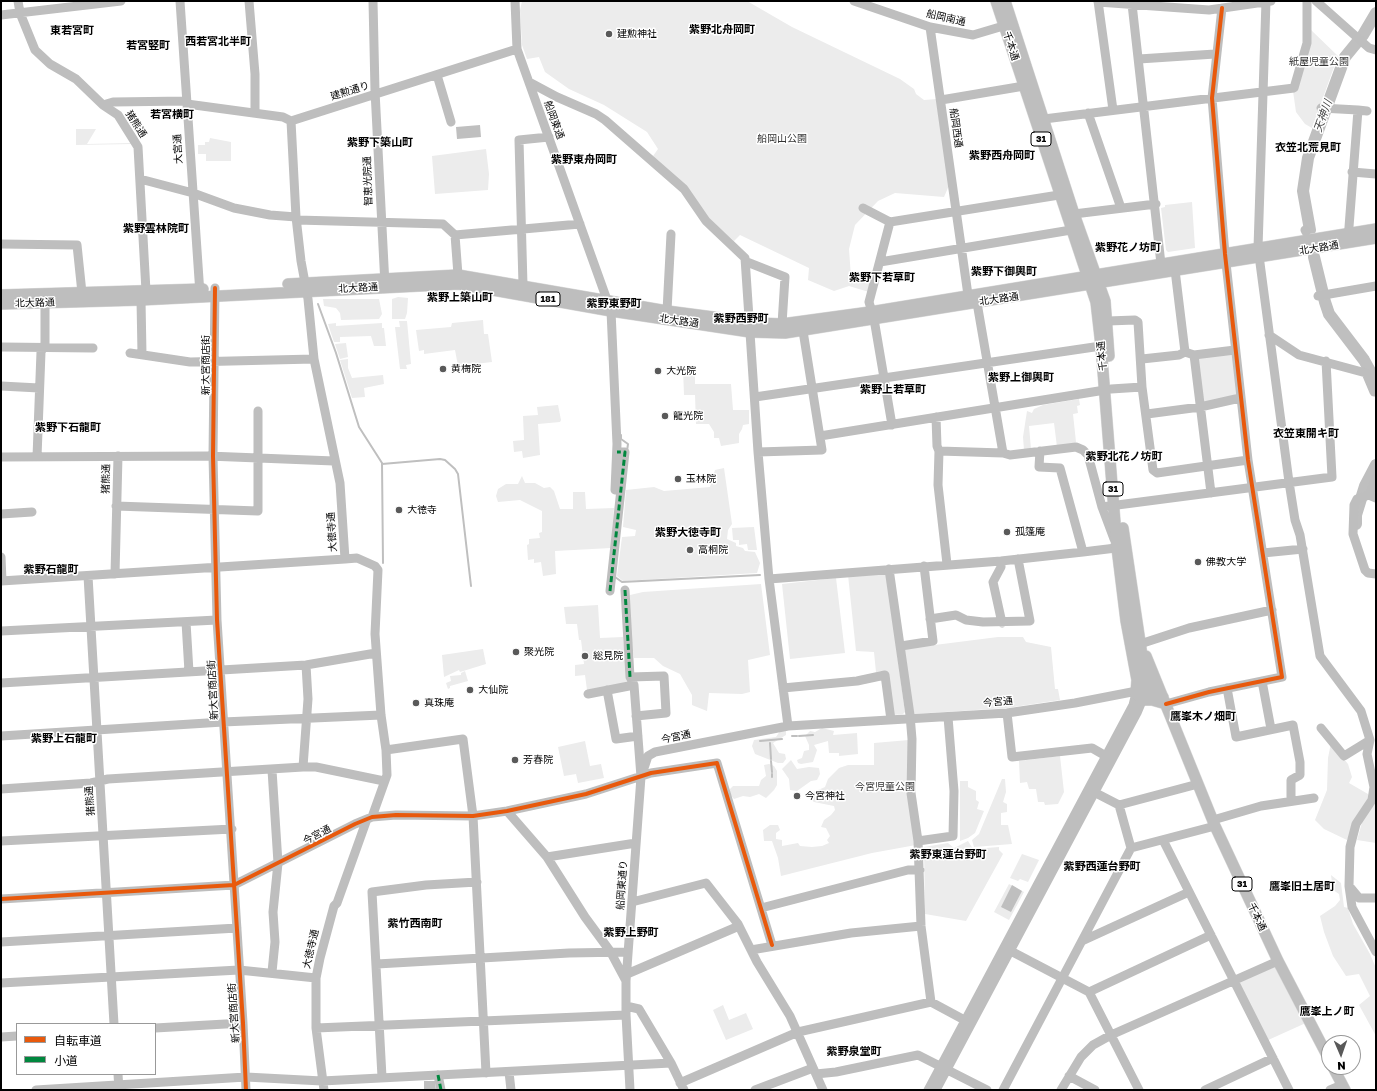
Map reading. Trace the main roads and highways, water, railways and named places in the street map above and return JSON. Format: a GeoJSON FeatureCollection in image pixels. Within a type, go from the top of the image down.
{"type":"FeatureCollection","features":[{"type":"Feature","properties":{"kind":"main road","name":"千本通"},"geometry":{"type":"LineString","coordinates":[[996,1],[1008,24],[1040,122],[1074,214],[1094,279],[1101,346],[1108,390],[1121,548],[1142,694],[1164,700],[1214,823],[1278,961],[1321,1044]]}},
{"type":"Feature","properties":{"kind":"main road","name":"千本通"},"geometry":{"type":"LineString","coordinates":[[1005,1],[1008,24],[1024,86],[1040,122],[1059,195],[1071,230],[1106,301],[1108,320],[1108,390]]}},
{"type":"Feature","properties":{"kind":"main road","name":"北大路通"},"geometry":{"type":"LineString","coordinates":[[1094,279],[1161,264],[1225,258],[1348,238],[1376,229]]}},
{"type":"Feature","properties":{"kind":"main road","name":"北大路通"},"geometry":{"type":"LineString","coordinates":[[1348,238],[1376,238]]}},
{"type":"Feature","properties":{"kind":"main road","name":"北大路通"},"geometry":{"type":"LineString","coordinates":[[1,295],[46,298],[143,295],[385,283],[458,275],[523,285],[609,306],[667,311],[750,327],[776,334],[803,331],[872,315],[973,298],[1094,279],[1175,270],[1225,258]]}},
{"type":"Feature","properties":{"kind":"main road","name":"北大路通"},"geometry":{"type":"LineString","coordinates":[[385,283],[459,284],[750,327],[872,315]]}},
{"type":"Feature","properties":{"kind":"main road","name":"北大路通"},"geometry":{"type":"LineString","coordinates":[[1,304],[82,293],[143,295]]}},
{"type":"Feature","properties":{"kind":"main road","name":"31"},"geometry":{"type":"LineString","coordinates":[[1135,646],[1145,654],[1164,700]]}},
{"type":"Feature","properties":{"kind":"main road"},"geometry":{"type":"LineString","coordinates":[[1337,1075],[1344,1087]]}},
{"type":"Feature","properties":{"kind":"waterway","name":"天神川"},"geometry":{"type":"LineString","coordinates":[[1310,230],[1303,191],[1308,158],[1345,57],[1363,35],[1376,13]]}},
{"type":"Feature","properties":{"kind":"waterway","name":"天神川"},"geometry":{"type":"LineString","coordinates":[[1314,257],[1329,314],[1364,360],[1376,382]]}},
{"type":"Feature","properties":{"kind":"waterway"},"geometry":{"type":"LineString","coordinates":[[318,304],[336,353],[359,427],[382,463],[383,563]]}},
{"type":"Feature","properties":{"kind":"waterway"},"geometry":{"type":"LineString","coordinates":[[621,435],[621,439],[628,444],[627,451]]}},
{"type":"Feature","properties":{"kind":"waterway"},"geometry":{"type":"LineString","coordinates":[[382,464],[440,459],[445,460],[455,469],[458,474],[471,586]]}},
{"type":"Feature","properties":{"kind":"waterway","name":"天神川"},"geometry":{"type":"LineString","coordinates":[[1356,524],[1356,515],[1365,486],[1376,465]]}},
{"type":"Feature","properties":{"kind":"waterway"},"geometry":{"type":"LineString","coordinates":[[615,577],[622,582],[760,575]]}},
{"type":"Feature","properties":{"kind":"waterway"},"geometry":{"type":"LineString","coordinates":[[799,736],[813,735]]}},
{"type":"Feature","properties":{"kind":"waterway"},"geometry":{"type":"LineString","coordinates":[[792,736],[797,736]]}},
{"type":"Feature","properties":{"kind":"waterway"},"geometry":{"type":"LineString","coordinates":[[760,741],[782,739]]}},
{"type":"Feature","properties":{"kind":"waterway"},"geometry":{"type":"LineString","coordinates":[[770,743],[771,759]]}},
{"type":"Feature","properties":{"kind":"waterway"},"geometry":{"type":"LineString","coordinates":[[771,761],[772,772]]}},
{"type":"Feature","properties":{"kind":"place","name":"建勲神社"},"geometry":{"type":"Point","coordinates":[609,34]}},
{"type":"Feature","properties":{"kind":"place","name":"黄梅院"},"geometry":{"type":"Point","coordinates":[443,369]}},
{"type":"Feature","properties":{"kind":"place","name":"大光院"},"geometry":{"type":"Point","coordinates":[658,371]}},
{"type":"Feature","properties":{"kind":"place","name":"龍光院"},"geometry":{"type":"Point","coordinates":[665,416]}},
{"type":"Feature","properties":{"kind":"place","name":"玉林院"},"geometry":{"type":"Point","coordinates":[678,479]}},
{"type":"Feature","properties":{"kind":"place","name":"大徳寺"},"geometry":{"type":"Point","coordinates":[399,510]}},
{"type":"Feature","properties":{"kind":"place","name":"孤篷庵"},"geometry":{"type":"Point","coordinates":[1007,532]}},
{"type":"Feature","properties":{"kind":"place","name":"高桐院"},"geometry":{"type":"Point","coordinates":[690,550]}},
{"type":"Feature","properties":{"kind":"place","name":"佛教大学"},"geometry":{"type":"Point","coordinates":[1198,562]}},
{"type":"Feature","properties":{"kind":"place","name":"聚光院"},"geometry":{"type":"Point","coordinates":[516,652]}},
{"type":"Feature","properties":{"kind":"place","name":"総見院"},"geometry":{"type":"Point","coordinates":[585,656]}},
{"type":"Feature","properties":{"kind":"place","name":"大仙院"},"geometry":{"type":"Point","coordinates":[470,690]}},
{"type":"Feature","properties":{"kind":"place","name":"真珠庵"},"geometry":{"type":"Point","coordinates":[416,703]}},
{"type":"Feature","properties":{"kind":"place","name":"芳春院"},"geometry":{"type":"Point","coordinates":[515,760]}},
{"type":"Feature","properties":{"kind":"place","name":"今宮神社"},"geometry":{"type":"Point","coordinates":[797,796]}},
{"type":"Feature","properties":{"kind":"district","name":"紫野北舟岡町"},"geometry":{"type":"Point","coordinates":[722,30]}},
{"type":"Feature","properties":{"kind":"district","name":"東若宮町"},"geometry":{"type":"Point","coordinates":[72,31]}},
{"type":"Feature","properties":{"kind":"district","name":"西若宮北半町"},"geometry":{"type":"Point","coordinates":[218,42]}},
{"type":"Feature","properties":{"kind":"district","name":"若宮竪町"},"geometry":{"type":"Point","coordinates":[148,46]}},
{"type":"Feature","properties":{"kind":"district","name":"若宮横町"},"geometry":{"type":"Point","coordinates":[172,115]}},
{"type":"Feature","properties":{"kind":"district","name":"紫野下築山町"},"geometry":{"type":"Point","coordinates":[380,143]}},
{"type":"Feature","properties":{"kind":"district","name":"衣笠北荒見町"},"geometry":{"type":"Point","coordinates":[1308,148]}},
{"type":"Feature","properties":{"kind":"district","name":"紫野西舟岡町"},"geometry":{"type":"Point","coordinates":[1002,156]}},
{"type":"Feature","properties":{"kind":"district","name":"紫野東舟岡町"},"geometry":{"type":"Point","coordinates":[584,160]}},
{"type":"Feature","properties":{"kind":"district","name":"紫野雲林院町"},"geometry":{"type":"Point","coordinates":[156,229]}},
{"type":"Feature","properties":{"kind":"district","name":"紫野花ノ坊町"},"geometry":{"type":"Point","coordinates":[1128,248]}},
{"type":"Feature","properties":{"kind":"district","name":"紫野下御輿町"},"geometry":{"type":"Point","coordinates":[1004,272]}},
{"type":"Feature","properties":{"kind":"district","name":"紫野下若草町"},"geometry":{"type":"Point","coordinates":[882,278]}},
{"type":"Feature","properties":{"kind":"district","name":"紫野上築山町"},"geometry":{"type":"Point","coordinates":[460,298]}},
{"type":"Feature","properties":{"kind":"district","name":"紫野東野町"},"geometry":{"type":"Point","coordinates":[614,304]}},
{"type":"Feature","properties":{"kind":"district","name":"紫野西野町"},"geometry":{"type":"Point","coordinates":[741,319]}},
{"type":"Feature","properties":{"kind":"district","name":"紫野上御輿町"},"geometry":{"type":"Point","coordinates":[1021,378]}},
{"type":"Feature","properties":{"kind":"district","name":"紫野上若草町"},"geometry":{"type":"Point","coordinates":[893,390]}},
{"type":"Feature","properties":{"kind":"district","name":"紫野下石龍町"},"geometry":{"type":"Point","coordinates":[68,428]}},
{"type":"Feature","properties":{"kind":"district","name":"衣笠東開キ町"},"geometry":{"type":"Point","coordinates":[1306,434]}},
{"type":"Feature","properties":{"kind":"district","name":"紫野北花ノ坊町"},"geometry":{"type":"Point","coordinates":[1124,457]}},
{"type":"Feature","properties":{"kind":"district","name":"紫野大徳寺町"},"geometry":{"type":"Point","coordinates":[688,533]}},
{"type":"Feature","properties":{"kind":"district","name":"紫野石龍町"},"geometry":{"type":"Point","coordinates":[51,570]}},
{"type":"Feature","properties":{"kind":"district","name":"鷹峯木ノ畑町"},"geometry":{"type":"Point","coordinates":[1203,717]}},
{"type":"Feature","properties":{"kind":"district","name":"紫野上石龍町"},"geometry":{"type":"Point","coordinates":[64,739]}},
{"type":"Feature","properties":{"kind":"district","name":"紫野東蓮台野町"},"geometry":{"type":"Point","coordinates":[948,855]}},
{"type":"Feature","properties":{"kind":"district","name":"紫野西蓮台野町"},"geometry":{"type":"Point","coordinates":[1102,867]}},
{"type":"Feature","properties":{"kind":"district","name":"鷹峯旧土居町"},"geometry":{"type":"Point","coordinates":[1302,887]}},
{"type":"Feature","properties":{"kind":"district","name":"紫竹西南町"},"geometry":{"type":"Point","coordinates":[415,924]}},
{"type":"Feature","properties":{"kind":"district","name":"紫野上野町"},"geometry":{"type":"Point","coordinates":[631,933]}},
{"type":"Feature","properties":{"kind":"district","name":"鷹峯上ノ町"},"geometry":{"type":"Point","coordinates":[1327,1012]}},
{"type":"Feature","properties":{"kind":"district","name":"紫野泉堂町"},"geometry":{"type":"Point","coordinates":[854,1052]}},
{"type":"Feature","properties":{"kind":"park label","name":"紙屋児童公園"},"geometry":{"type":"Point","coordinates":[1319,62]}},
{"type":"Feature","properties":{"kind":"park label","name":"船岡山公園"},"geometry":{"type":"Point","coordinates":[782,139]}},
{"type":"Feature","properties":{"kind":"park label","name":"今宮児童公園"},"geometry":{"type":"Point","coordinates":[885,787]}}]}
